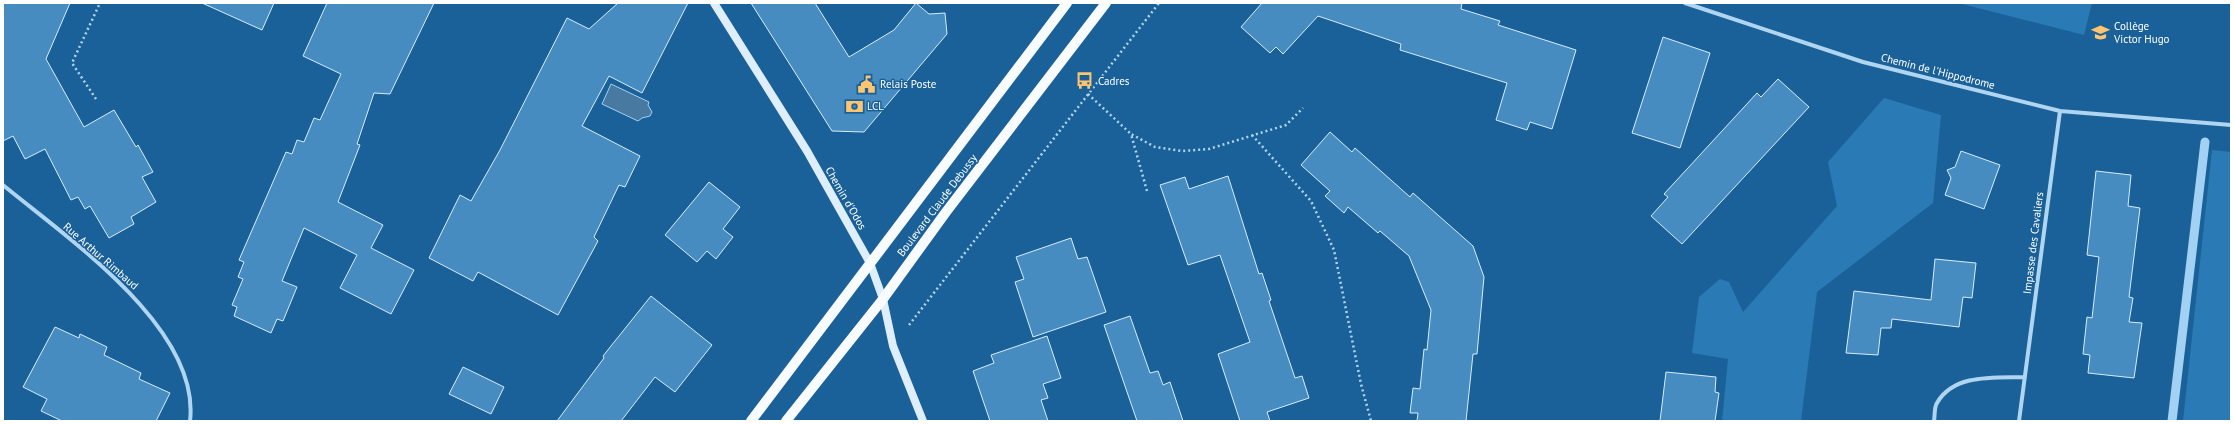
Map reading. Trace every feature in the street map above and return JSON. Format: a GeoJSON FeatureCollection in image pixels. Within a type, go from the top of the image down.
{"type":"FeatureCollection","features":[{"type":"Feature","properties":{"kind":"main road","name":"Boulevard Claude Debussy"},"geometry":{"type":"LineString","coordinates":[[751,421],[1067,3]]}},
{"type":"Feature","properties":{"kind":"main road","name":"Boulevard Claude Debussy"},"geometry":{"type":"LineString","coordinates":[[786,421],[882,299],[946,212],[1106,3]]}},
{"type":"Feature","properties":{"kind":"street","name":"Chemin d'Odos"},"geometry":{"type":"LineString","coordinates":[[714,3],[807,151],[870,263],[882,299],[893,346],[923,421]]}},
{"type":"Feature","properties":{"kind":"street","name":"Chemin de l'Hippodrome"},"geometry":{"type":"LineString","coordinates":[[1685,3],[1864,62],[2060,111],[2231,125]]}},
{"type":"Feature","properties":{"kind":"street","name":"Impasse des Cavaliers"},"geometry":{"type":"LineString","coordinates":[[2020,421],[2060,111]]}},
{"type":"Feature","properties":{"kind":"street","name":"Rue Arthur Rimbaud"},"geometry":{"type":"LineString","coordinates":[[3,184],[127,288],[160,329],[177,356],[188,384],[190,421]]}},
{"type":"Feature","properties":{"kind":"street"},"geometry":{"type":"LineString","coordinates":[[1934,421],[1936,403],[1949,390],[1965,381],[2025,377]]}},
{"type":"Feature","properties":{"kind":"path"},"geometry":{"type":"LineString","coordinates":[[96,99],[72,63],[100,3]]}},
{"type":"Feature","properties":{"kind":"path"},"geometry":{"type":"LineString","coordinates":[[893,346],[1159,3]]}},
{"type":"Feature","properties":{"kind":"path"},"geometry":{"type":"LineString","coordinates":[[1088,94],[1131,134],[1155,147],[1182,151],[1209,149],[1286,125],[1303,108]]}},
{"type":"Feature","properties":{"kind":"path"},"geometry":{"type":"LineString","coordinates":[[1131,134],[1147,191]]}},
{"type":"Feature","properties":{"kind":"path"},"geometry":{"type":"LineString","coordinates":[[1252,135],[1311,201],[1334,250],[1361,384],[1371,421]]}},
{"type":"Feature","properties":{"kind":"shaded area"},"geometry":{"type":"Polygon","coordinates":[[[1958,3],[2092,3],[2084,35],[1958,3]]]}},
{"type":"Feature","properties":{"kind":"shaded area"},"geometry":{"type":"Polygon","coordinates":[[[611,84],[649,102],[648,105],[652,112],[650,116],[642,118],[638,121],[602,104],[611,84]]]}},
{"type":"Feature","properties":{"kind":"shaded area"},"geometry":{"type":"Polygon","coordinates":[[[1884,98],[1941,115],[1933,203],[1817,292],[1801,421],[1722,421],[1728,359],[1692,353],[1699,297],[1720,279],[1729,282],[1743,312],[1837,206],[1828,162],[1884,98]]]}},
{"type":"Feature","properties":{"kind":"shaded area"},"geometry":{"type":"Polygon","coordinates":[[[2212,150],[2231,152],[2231,421],[2183,421],[2212,150]]]}},
{"type":"Feature","properties":{"kind":"building"},"geometry":{"type":"Polygon","coordinates":[[[3,3],[70,3],[46,59],[84,127],[114,110],[136,147],[138,145],[153,172],[142,177],[156,202],[131,217],[134,224],[109,238],[90,206],[85,209],[78,197],[71,200],[45,149],[25,159],[13,136],[3,141],[3,3]]]}},
{"type":"Feature","properties":{"kind":"building"},"geometry":{"type":"Polygon","coordinates":[[[202,3],[274,3],[262,30],[202,3]]]}},
{"type":"Feature","properties":{"kind":"building"},"geometry":{"type":"Polygon","coordinates":[[[327,3],[434,3],[390,94],[374,93],[357,144],[360,145],[338,202],[383,225],[371,248],[414,270],[391,314],[340,288],[357,255],[304,228],[282,281],[297,287],[283,321],[277,319],[271,333],[234,316],[237,307],[232,305],[243,279],[238,277],[244,262],[239,260],[286,152],[292,154],[297,140],[304,142],[314,118],[320,120],[341,74],[303,56],[327,3]]]}},
{"type":"Feature","properties":{"kind":"building"},"geometry":{"type":"Polygon","coordinates":[[[618,3],[688,3],[642,93],[609,76],[582,126],[640,156],[625,187],[619,185],[594,237],[598,241],[558,315],[478,272],[473,281],[429,258],[460,195],[471,201],[500,150],[567,18],[589,29],[618,3]]]}},
{"type":"Feature","properties":{"kind":"building"},"geometry":{"type":"Polygon","coordinates":[[[751,3],[815,3],[849,57],[894,30],[916,3],[929,14],[945,13],[947,34],[864,132],[832,131],[751,3]]]}},
{"type":"Feature","properties":{"kind":"building"},"geometry":{"type":"Polygon","coordinates":[[[1262,3],[1462,3],[1461,9],[1500,21],[1498,25],[1576,50],[1552,129],[1530,122],[1527,130],[1496,120],[1507,83],[1400,50],[1401,44],[1318,16],[1283,54],[1276,47],[1270,53],[1241,27],[1262,3]]]}},
{"type":"Feature","properties":{"kind":"building"},"geometry":{"type":"Polygon","coordinates":[[[1663,37],[1710,53],[1680,148],[1632,133],[1663,37]]]}},
{"type":"Feature","properties":{"kind":"building"},"geometry":{"type":"Polygon","coordinates":[[[1778,79],[1809,107],[1682,244],[1651,216],[1668,197],[1664,194],[1757,93],[1761,97],[1778,79]]]}},
{"type":"Feature","properties":{"kind":"building"},"geometry":{"type":"Polygon","coordinates":[[[1330,132],[1352,152],[1355,148],[1410,197],[1413,193],[1473,246],[1484,277],[1477,354],[1473,354],[1466,421],[1417,421],[1418,413],[1410,413],[1413,388],[1420,389],[1424,349],[1427,350],[1431,310],[1409,256],[1380,231],[1378,233],[1348,207],[1344,213],[1325,196],[1330,191],[1301,165],[1330,132]]]}},
{"type":"Feature","properties":{"kind":"building"},"geometry":{"type":"Polygon","coordinates":[[[1961,151],[2000,165],[1984,209],[1945,195],[1951,178],[1947,170],[1955,167],[1961,151]]]}},
{"type":"Feature","properties":{"kind":"building"},"geometry":{"type":"Polygon","coordinates":[[[2096,171],[2131,175],[2128,206],[2140,208],[2129,297],[2133,298],[2129,322],[2142,323],[2134,378],[2088,373],[2090,355],[2083,354],[2087,317],[2092,318],[2099,257],[2087,255],[2096,171]]]}},
{"type":"Feature","properties":{"kind":"building"},"geometry":{"type":"Polygon","coordinates":[[[1228,176],[1259,274],[1262,273],[1271,300],[1269,301],[1295,378],[1302,376],[1309,398],[1267,412],[1270,421],[1240,421],[1218,354],[1250,342],[1220,255],[1188,265],[1160,185],[1185,177],[1189,189],[1228,176]]]}},
{"type":"Feature","properties":{"kind":"building"},"geometry":{"type":"Polygon","coordinates":[[[709,182],[740,207],[723,229],[733,237],[716,259],[707,251],[697,262],[665,235],[709,182]]]}},
{"type":"Feature","properties":{"kind":"building"},"geometry":{"type":"Polygon","coordinates":[[[1071,238],[1078,259],[1087,257],[1106,312],[1033,337],[1015,282],[1024,279],[1016,257],[1071,238]]]}},
{"type":"Feature","properties":{"kind":"building"},"geometry":{"type":"Polygon","coordinates":[[[1935,259],[1976,263],[1972,298],[1963,297],[1959,327],[1892,319],[1891,328],[1881,328],[1878,355],[1846,353],[1854,291],[1931,300],[1935,259]]]}},
{"type":"Feature","properties":{"kind":"building"},"geometry":{"type":"Polygon","coordinates":[[[651,296],[712,345],[675,392],[655,377],[621,421],[557,421],[604,358],[603,356],[651,296]]]}},
{"type":"Feature","properties":{"kind":"building"},"geometry":{"type":"Polygon","coordinates":[[[1130,316],[1150,373],[1158,371],[1163,385],[1170,382],[1183,421],[1137,421],[1104,325],[1130,316]]]}},
{"type":"Feature","properties":{"kind":"building"},"geometry":{"type":"Polygon","coordinates":[[[55,327],[79,338],[80,334],[107,347],[104,355],[141,373],[139,379],[170,393],[156,421],[62,421],[41,411],[47,399],[23,387],[55,327]]]}},
{"type":"Feature","properties":{"kind":"building"},"geometry":{"type":"Polygon","coordinates":[[[1047,336],[1061,378],[1043,384],[1048,398],[1041,400],[1048,421],[990,421],[973,371],[994,363],[991,355],[1047,336]]]}},
{"type":"Feature","properties":{"kind":"building"},"geometry":{"type":"Polygon","coordinates":[[[463,367],[504,387],[491,414],[449,394],[463,367]]]}},
{"type":"Feature","properties":{"kind":"building"},"geometry":{"type":"Polygon","coordinates":[[[1666,372],[1716,377],[1715,392],[1719,393],[1715,421],[1660,421],[1666,372]]]}},
{"type":"Feature","properties":{"kind":"waterway"},"geometry":{"type":"LineString","coordinates":[[2172,421],[2205,142]]}},
{"type":"Feature","properties":{"kind":"place","name":"Collège Victor Hugo"},"geometry":{"type":"Point","coordinates":[2101,32]}},
{"type":"Feature","properties":{"kind":"place","name":"Cadres"},"geometry":{"type":"Point","coordinates":[1085,81]}},
{"type":"Feature","properties":{"kind":"place","name":"Relais Poste"},"geometry":{"type":"Point","coordinates":[867,84]}},
{"type":"Feature","properties":{"kind":"place","name":"LCL"},"geometry":{"type":"Point","coordinates":[854,106]}}]}
